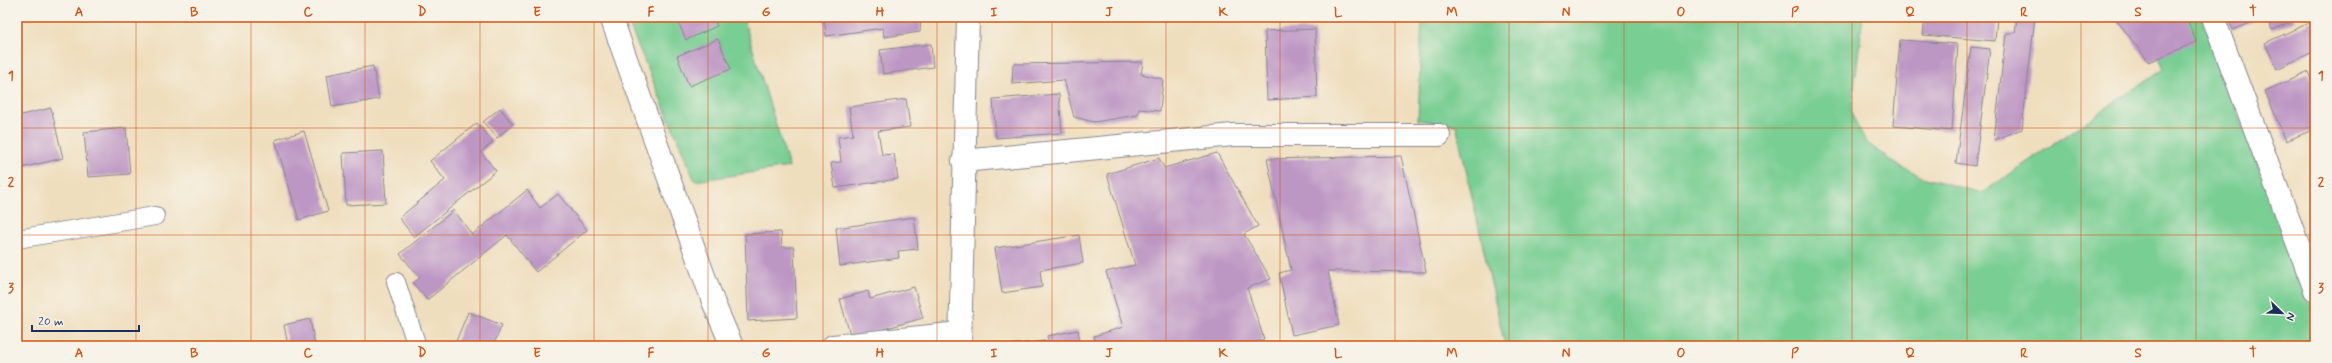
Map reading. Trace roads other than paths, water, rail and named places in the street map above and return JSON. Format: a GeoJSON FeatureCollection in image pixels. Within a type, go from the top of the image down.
{"type":"FeatureCollection","features":[{"type":"Feature","properties":{"kind":"street"},"geometry":{"type":"LineString","coordinates":[[612,17],[709,290],[732,346]]}},
{"type":"Feature","properties":{"kind":"street"},"geometry":{"type":"LineString","coordinates":[[833,346],[960,339],[963,161],[968,17]]}},
{"type":"Feature","properties":{"kind":"street"},"geometry":{"type":"LineString","coordinates":[[2213,17],[2315,290]]}},
{"type":"Feature","properties":{"kind":"street"},"geometry":{"type":"LineString","coordinates":[[963,161],[1233,135],[1439,135]]}},
{"type":"Feature","properties":{"kind":"lane"},"geometry":{"type":"LineString","coordinates":[[17,239],[155,216]]}},
{"type":"Feature","properties":{"kind":"lane"},"geometry":{"type":"LineString","coordinates":[[396,282],[418,346]]}}]}
